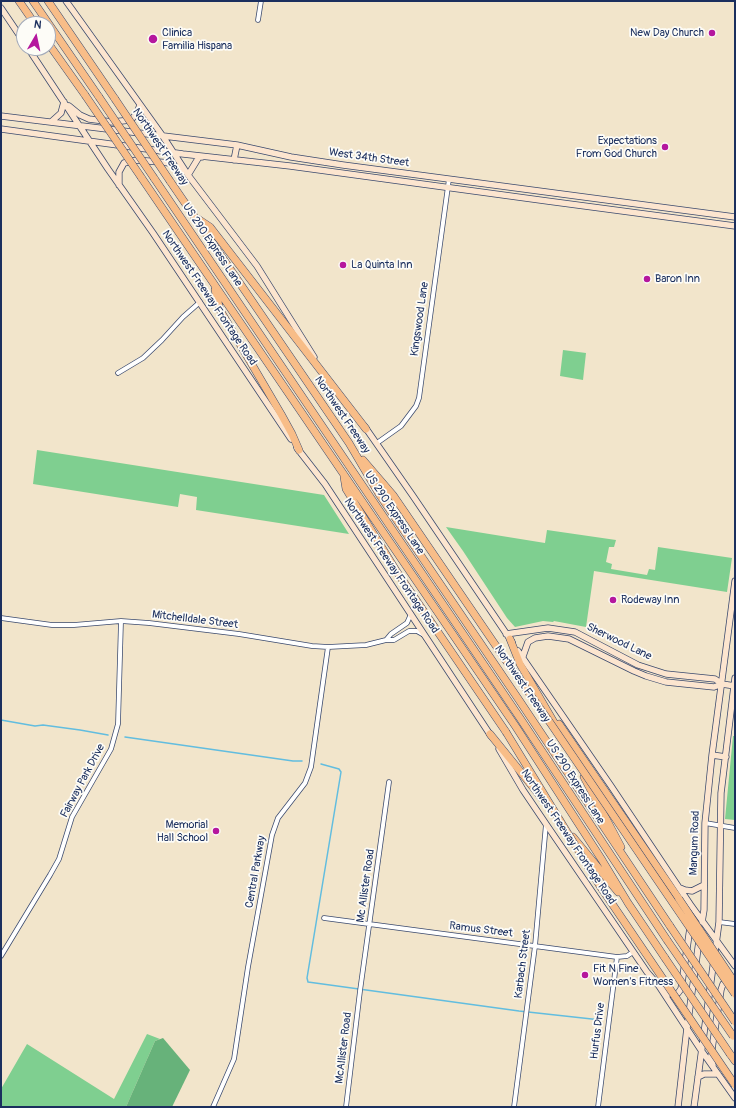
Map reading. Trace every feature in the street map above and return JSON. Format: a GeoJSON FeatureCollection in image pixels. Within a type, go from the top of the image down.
{"type":"FeatureCollection","features":[{"type":"Feature","properties":{"kind":"highway"},"geometry":{"type":"LineString","coordinates":[[19,1],[29,16]]}},
{"type":"Feature","properties":{"kind":"highway","name":"US 290 Express Lane"},"geometry":{"type":"LineString","coordinates":[[33,1],[520,718],[667,940],[734,1037]]}},
{"type":"Feature","properties":{"kind":"highway","name":"Northwest Freeway"},"geometry":{"type":"LineString","coordinates":[[48,1],[349,443],[379,494],[735,1022]]}},
{"type":"Feature","properties":{"kind":"highway"},"geometry":{"type":"LineString","coordinates":[[56,54],[516,727],[628,903],[735,1061]]}},
{"type":"Feature","properties":{"kind":"highway"},"geometry":{"type":"LineString","coordinates":[[195,217],[210,227],[366,429]]}},
{"type":"Feature","properties":{"kind":"highway"},"geometry":{"type":"LineString","coordinates":[[214,286],[220,310],[285,420],[299,450]]}},
{"type":"Feature","properties":{"kind":"highway"},"geometry":{"type":"LineString","coordinates":[[349,443],[392,495],[555,730],[735,994]]}},
{"type":"Feature","properties":{"kind":"highway"},"geometry":{"type":"LineString","coordinates":[[344,474],[346,489],[397,572],[506,732],[600,886],[735,1084]]}},
{"type":"Feature","properties":{"kind":"highway"},"geometry":{"type":"LineString","coordinates":[[508,636],[520,664],[544,703],[735,983]]}},
{"type":"Feature","properties":{"kind":"highway"},"geometry":{"type":"LineString","coordinates":[[544,703],[620,843],[624,857]]}},
{"type":"Feature","properties":{"kind":"highway"},"geometry":{"type":"LineString","coordinates":[[490,734],[612,886],[628,903]]}},
{"type":"Feature","properties":{"kind":"main road"},"geometry":{"type":"LineString","coordinates":[[66,1],[162,135],[188,175],[257,266],[314,358],[377,443],[522,659],[575,733],[690,904],[735,966]]}},
{"type":"Feature","properties":{"kind":"main road"},"geometry":{"type":"LineString","coordinates":[[1,8],[16,30]]}},
{"type":"Feature","properties":{"kind":"main road","name":"Northwest Freeway Frontage Road"},"geometry":{"type":"LineString","coordinates":[[33,56],[108,169],[200,302],[299,450],[325,484],[490,734],[523,790],[633,952],[659,986],[735,1098]]}},
{"type":"Feature","properties":{"kind":"main road"},"geometry":{"type":"LineString","coordinates":[[51,122],[61,112],[64,102],[80,115],[89,119],[112,122],[131,120],[137,113],[140,105]]}},
{"type":"Feature","properties":{"kind":"main road","name":"West 34th Street"},"geometry":{"type":"LineString","coordinates":[[1,116],[237,145],[291,156],[735,218]]}},
{"type":"Feature","properties":{"kind":"main road","name":"West 34th Street"},"geometry":{"type":"LineString","coordinates":[[1,129],[90,142],[290,166],[735,226]]}},
{"type":"Feature","properties":{"kind":"main road"},"geometry":{"type":"LineString","coordinates":[[234,160],[237,145]]}},
{"type":"Feature","properties":{"kind":"main road"},"geometry":{"type":"LineString","coordinates":[[188,175],[199,157],[204,156]]}},
{"type":"Feature","properties":{"kind":"main road"},"geometry":{"type":"LineString","coordinates":[[290,166],[291,156]]}},
{"type":"Feature","properties":{"kind":"main road"},"geometry":{"type":"LineString","coordinates":[[119,185],[119,172],[124,163],[137,160],[170,163],[188,175]]}},
{"type":"Feature","properties":{"kind":"main road"},"geometry":{"type":"LineString","coordinates":[[407,182],[408,173]]}},
{"type":"Feature","properties":{"kind":"main road"},"geometry":{"type":"LineString","coordinates":[[574,205],[575,196]]}},
{"type":"Feature","properties":{"kind":"main road","name":"Mangum Road"},"geometry":{"type":"LineString","coordinates":[[678,1107],[687,1028],[704,910],[705,823],[712,755],[733,614],[735,581]]}},
{"type":"Feature","properties":{"kind":"main road","name":"Sherwood Lane"},"geometry":{"type":"LineString","coordinates":[[508,636],[548,628],[575,632],[638,665],[666,674],[715,679],[722,684],[734,686]]}},
{"type":"Feature","properties":{"kind":"main road","name":"Sherwood Lane"},"geometry":{"type":"LineString","coordinates":[[522,659],[528,642],[534,638],[548,636],[569,639],[646,676],[666,682],[714,687],[722,684]]}},
{"type":"Feature","properties":{"kind":"main road"},"geometry":{"type":"LineString","coordinates":[[694,1107],[719,922],[721,793],[735,678]]}},
{"type":"Feature","properties":{"kind":"main road"},"geometry":{"type":"LineString","coordinates":[[712,755],[726,757]]}},
{"type":"Feature","properties":{"kind":"main road"},"geometry":{"type":"LineString","coordinates":[[680,888],[692,891],[704,885]]}},
{"type":"Feature","properties":{"kind":"main road"},"geometry":{"type":"LineString","coordinates":[[659,986],[675,996],[681,989],[691,924],[690,904]]}},
{"type":"Feature","properties":{"kind":"main road"},"geometry":{"type":"LineString","coordinates":[[713,1066],[713,1042],[720,990],[727,980],[735,979]]}},
{"type":"Feature","properties":{"kind":"main road"},"geometry":{"type":"LineString","coordinates":[[698,1076],[704,1074],[718,1074]]}},
{"type":"Feature","properties":{"kind":"street"},"geometry":{"type":"LineString","coordinates":[[258,20],[261,1]]}},
{"type":"Feature","properties":{"kind":"street","name":"Kingswood Lane"},"geometry":{"type":"LineString","coordinates":[[377,443],[401,426],[416,406],[419,398],[449,179]]}},
{"type":"Feature","properties":{"kind":"street"},"geometry":{"type":"LineString","coordinates":[[118,373],[143,358],[183,317],[200,302]]}},
{"type":"Feature","properties":{"kind":"street","name":"Mitchelldale Street"},"geometry":{"type":"LineString","coordinates":[[386,640],[390,634],[407,623],[411,614]]}},
{"type":"Feature","properties":{"kind":"street","name":"Mitchelldale Street"},"geometry":{"type":"LineString","coordinates":[[1,618],[52,625],[74,625],[122,621],[149,623],[328,647],[366,645],[386,640],[394,640],[409,631],[417,631],[425,635]]}},
{"type":"Feature","properties":{"kind":"street","name":"Fairway Park Drive"},"geometry":{"type":"LineString","coordinates":[[1,956],[59,859],[72,817],[111,749],[118,724],[122,621]]}},
{"type":"Feature","properties":{"kind":"street","name":"Central Parkway"},"geometry":{"type":"LineString","coordinates":[[213,1107],[234,1059],[248,968],[272,835],[278,818],[302,788],[310,773],[314,755],[328,647]]}},
{"type":"Feature","properties":{"kind":"street","name":"Mc Allister Road"},"geometry":{"type":"LineString","coordinates":[[360,991],[388,782]]}},
{"type":"Feature","properties":{"kind":"street"},"geometry":{"type":"LineString","coordinates":[[705,823],[735,828]]}},
{"type":"Feature","properties":{"kind":"street","name":"Karbach Street"},"geometry":{"type":"LineString","coordinates":[[514,1107],[535,946],[546,824]]}},
{"type":"Feature","properties":{"kind":"street","name":"Ramus Street"},"geometry":{"type":"LineString","coordinates":[[324,918],[617,957],[627,956],[633,952]]}},
{"type":"Feature","properties":{"kind":"street"},"geometry":{"type":"LineString","coordinates":[[719,922],[735,924]]}},
{"type":"Feature","properties":{"kind":"street","name":"Hurfus Drive"},"geometry":{"type":"LineString","coordinates":[[598,1107],[617,957]]}},
{"type":"Feature","properties":{"kind":"street","name":"McAllister Road"},"geometry":{"type":"LineString","coordinates":[[346,1107],[360,991]]}},
{"type":"Feature","properties":{"kind":"green space"},"geometry":{"type":"Polygon","coordinates":[[[563,350],[586,353],[583,380],[560,376],[563,350]]]}},
{"type":"Feature","properties":{"kind":"green space"},"geometry":{"type":"Polygon","coordinates":[[[37,450],[324,495],[349,534],[196,510],[197,497],[180,494],[178,507],[33,484],[37,450]]]}},
{"type":"Feature","properties":{"kind":"green space"},"geometry":{"type":"Polygon","coordinates":[[[446,527],[545,543],[547,530],[616,540],[614,547],[609,547],[606,562],[612,564],[611,569],[647,575],[649,569],[655,570],[658,547],[732,558],[727,592],[594,571],[586,627],[554,621],[543,621],[515,627],[507,618],[446,527]]]}},
{"type":"Feature","properties":{"kind":"green space"},"geometry":{"type":"Polygon","coordinates":[[[733,736],[735,736],[735,820],[725,819],[733,736]]]}},
{"type":"Feature","properties":{"kind":"green space"},"geometry":{"type":"Polygon","coordinates":[[[147,1034],[160,1039],[155,1041],[126,1107],[1,1107],[1,1089],[27,1044],[114,1099],[147,1034]]]}},
{"type":"Feature","properties":{"kind":"green space"},"geometry":{"type":"Polygon","coordinates":[[[163,1038],[190,1070],[172,1107],[126,1107],[155,1041],[163,1038]]]}},
{"type":"Feature","properties":{"kind":"waterway"},"geometry":{"type":"LineString","coordinates":[[1,720],[35,726],[43,725],[108,735]]}},
{"type":"Feature","properties":{"kind":"waterway"},"geometry":{"type":"LineString","coordinates":[[125,737],[293,761],[302,761]]}},
{"type":"Feature","properties":{"kind":"waterway"},"geometry":{"type":"LineString","coordinates":[[321,764],[339,769],[341,772],[307,978],[308,982],[519,1011],[601,1020]]}},
{"type":"Feature","properties":{"kind":"place","name":"New Day Church"},"geometry":{"type":"Point","coordinates":[712,33]}},
{"type":"Feature","properties":{"kind":"place","name":"Clinica Familia Hispana"},"geometry":{"type":"Point","coordinates":[153,39]}},
{"type":"Feature","properties":{"kind":"place","name":"Expectations From God Church"},"geometry":{"type":"Point","coordinates":[665,147]}},
{"type":"Feature","properties":{"kind":"place","name":"La Quinta Inn"},"geometry":{"type":"Point","coordinates":[343,265]}},
{"type":"Feature","properties":{"kind":"place","name":"Baron Inn"},"geometry":{"type":"Point","coordinates":[647,279]}},
{"type":"Feature","properties":{"kind":"place","name":"Rodeway Inn"},"geometry":{"type":"Point","coordinates":[613,600]}},
{"type":"Feature","properties":{"kind":"place","name":"Memorial Hall School"},"geometry":{"type":"Point","coordinates":[216,831]}},
{"type":"Feature","properties":{"kind":"place","name":"Fit N Fine Women's Fitness"},"geometry":{"type":"Point","coordinates":[585,975]}}]}
